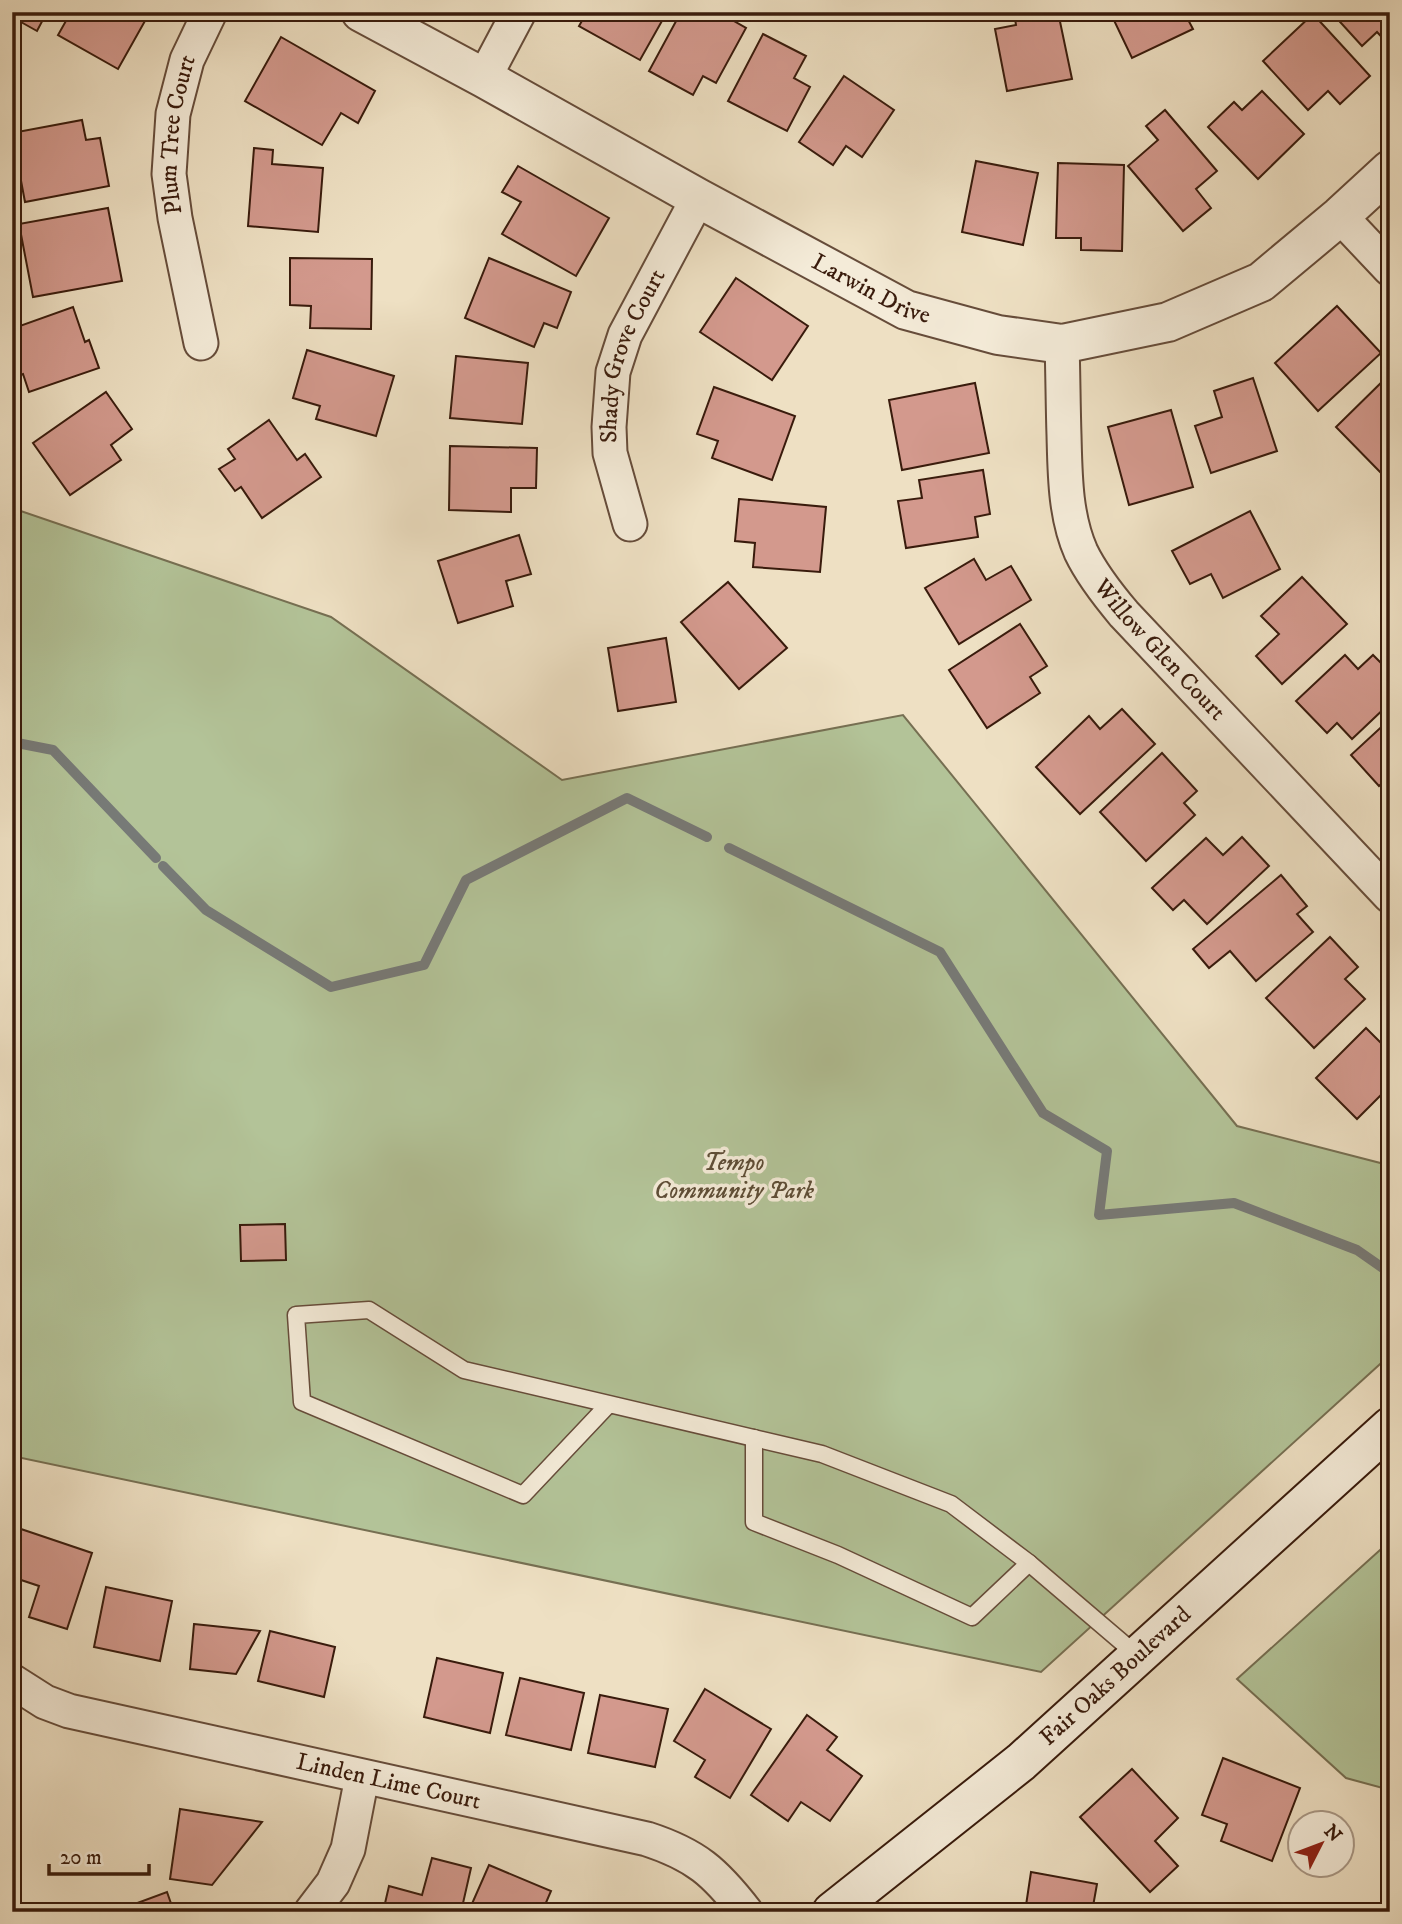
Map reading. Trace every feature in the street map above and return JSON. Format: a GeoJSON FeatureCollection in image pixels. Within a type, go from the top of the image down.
{"type":"FeatureCollection","features":[{"type":"Feature","properties":{"kind":"street","name":"Plum Tree Court"},"geometry":{"type":"LineString","coordinates":[[201,343],[169,174],[173,114],[187,60],[210,12]]}},
{"type":"Feature","properties":{"kind":"street","name":"Larwin Drive"},"geometry":{"type":"LineString","coordinates":[[361,12],[906,310],[998,335],[1062,344],[1168,322],[1261,282],[1390,170]]}},
{"type":"Feature","properties":{"kind":"street"},"geometry":{"type":"LineString","coordinates":[[484,78],[519,12]]}},
{"type":"Feature","properties":{"kind":"street","name":"Shady Grove Court"},"geometry":{"type":"LineString","coordinates":[[630,524],[610,453],[613,372],[625,335],[698,198]]}},
{"type":"Feature","properties":{"kind":"street"},"geometry":{"type":"LineString","coordinates":[[1340,216],[1390,269]]}},
{"type":"Feature","properties":{"kind":"street","name":"Willow Glen Court"},"geometry":{"type":"LineString","coordinates":[[1062,344],[1065,460],[1071,523],[1094,575],[1124,614],[1390,896]]}},
{"type":"Feature","properties":{"kind":"street","name":"Fair Oaks Boulevard"},"geometry":{"type":"LineString","coordinates":[[832,1912],[1021,1762],[1390,1427]]}},
{"type":"Feature","properties":{"kind":"street","name":"Linden Lime Court"},"geometry":{"type":"LineString","coordinates":[[12,1681],[45,1702],[69,1711],[647,1839],[692,1857],[711,1871],[746,1912]]}},
{"type":"Feature","properties":{"kind":"street"},"geometry":{"type":"LineString","coordinates":[[311,1912],[333,1883],[348,1849],[362,1777]]}},
{"type":"Feature","properties":{"kind":"lane"},"geometry":{"type":"LineString","coordinates":[[608,1404],[523,1495],[302,1402],[296,1315],[369,1310],[464,1370],[822,1454],[951,1504],[1029,1563],[1138,1656]]}},
{"type":"Feature","properties":{"kind":"lane"},"geometry":{"type":"LineString","coordinates":[[754,1438],[754,1522],[838,1555],[972,1617],[1029,1563]]}},
{"type":"Feature","properties":{"kind":"green space","name":"Tempo Community Park"},"geometry":{"type":"Polygon","coordinates":[[[12,508],[331,617],[562,780],[903,715],[1237,1126],[1390,1167],[1390,1355],[1041,1672],[12,1456],[12,508]]]}},
{"type":"Feature","properties":{"kind":"green space"},"geometry":{"type":"Polygon","coordinates":[[[1390,1541],[1390,1790],[1346,1778],[1237,1679],[1390,1541]]]}},
{"type":"Feature","properties":{"kind":"building"},"geometry":{"type":"Polygon","coordinates":[[[12,12],[47,12],[37,31],[12,17],[12,12]]]}},
{"type":"Feature","properties":{"kind":"building"},"geometry":{"type":"Polygon","coordinates":[[[71,12],[150,12],[118,69],[58,35],[71,12]]]}},
{"type":"Feature","properties":{"kind":"building"},"geometry":{"type":"Polygon","coordinates":[[[587,12],[667,12],[640,60],[579,26],[587,12]]]}},
{"type":"Feature","properties":{"kind":"building"},"geometry":{"type":"Polygon","coordinates":[[[681,12],[718,12],[746,28],[716,83],[703,76],[693,95],[649,71],[681,12]]]}},
{"type":"Feature","properties":{"kind":"building"},"geometry":{"type":"Polygon","coordinates":[[[1014,12],[1058,12],[1072,79],[1007,91],[995,29],[1016,25],[1014,12]]]}},
{"type":"Feature","properties":{"kind":"building"},"geometry":{"type":"Polygon","coordinates":[[[1110,12],[1184,12],[1193,29],[1132,58],[1110,12]]]}},
{"type":"Feature","properties":{"kind":"building"},"geometry":{"type":"Polygon","coordinates":[[[1331,12],[1390,12],[1390,46],[1377,32],[1362,46],[1331,12]]]}},
{"type":"Feature","properties":{"kind":"building"},"geometry":{"type":"Polygon","coordinates":[[[1313,14],[1370,76],[1340,104],[1328,91],[1308,110],[1263,61],[1313,14]]]}},
{"type":"Feature","properties":{"kind":"building"},"geometry":{"type":"Polygon","coordinates":[[[763,34],[806,56],[794,78],[810,87],[787,131],[728,101],[763,34]]]}},
{"type":"Feature","properties":{"kind":"building"},"geometry":{"type":"Polygon","coordinates":[[[281,37],[375,91],[358,123],[341,113],[322,145],[245,101],[281,37]]]}},
{"type":"Feature","properties":{"kind":"building"},"geometry":{"type":"Polygon","coordinates":[[[844,76],[894,110],[862,157],[846,146],[833,165],[799,142],[844,76]]]}},
{"type":"Feature","properties":{"kind":"building"},"geometry":{"type":"Polygon","coordinates":[[[1262,91],[1304,134],[1258,179],[1208,127],[1234,102],[1242,110],[1262,91]]]}},
{"type":"Feature","properties":{"kind":"building"},"geometry":{"type":"Polygon","coordinates":[[[1165,110],[1217,171],[1196,189],[1211,208],[1183,231],[1128,166],[1158,140],[1146,126],[1165,110]]]}},
{"type":"Feature","properties":{"kind":"building"},"geometry":{"type":"Polygon","coordinates":[[[82,120],[86,140],[100,138],[109,186],[25,202],[12,133],[82,120]]]}},
{"type":"Feature","properties":{"kind":"building"},"geometry":{"type":"Polygon","coordinates":[[[254,148],[273,150],[272,164],[323,168],[318,232],[248,226],[254,148]]]}},
{"type":"Feature","properties":{"kind":"building"},"geometry":{"type":"Polygon","coordinates":[[[976,161],[1038,173],[1023,245],[962,232],[976,161]]]}},
{"type":"Feature","properties":{"kind":"building"},"geometry":{"type":"Polygon","coordinates":[[[1058,163],[1124,165],[1122,251],[1081,250],[1081,238],[1056,238],[1058,163]]]}},
{"type":"Feature","properties":{"kind":"building"},"geometry":{"type":"Polygon","coordinates":[[[518,166],[609,218],[576,276],[502,234],[521,202],[502,192],[518,166]]]}},
{"type":"Feature","properties":{"kind":"building"},"geometry":{"type":"Polygon","coordinates":[[[108,208],[122,281],[33,297],[19,224],[108,208]]]}},
{"type":"Feature","properties":{"kind":"building"},"geometry":{"type":"Polygon","coordinates":[[[290,258],[372,259],[371,329],[310,328],[311,306],[290,305],[290,258]]]}},
{"type":"Feature","properties":{"kind":"building"},"geometry":{"type":"Polygon","coordinates":[[[489,258],[571,292],[557,328],[544,323],[534,347],[465,318],[489,258]]]}},
{"type":"Feature","properties":{"kind":"building"},"geometry":{"type":"Polygon","coordinates":[[[736,278],[808,326],[772,380],[700,332],[736,278]]]}},
{"type":"Feature","properties":{"kind":"building"},"geometry":{"type":"Polygon","coordinates":[[[1337,306],[1381,353],[1318,411],[1275,363],[1337,306]]]}},
{"type":"Feature","properties":{"kind":"building"},"geometry":{"type":"Polygon","coordinates":[[[73,307],[85,342],[89,340],[99,368],[29,392],[23,374],[12,378],[12,339],[17,337],[14,328],[73,307]]]}},
{"type":"Feature","properties":{"kind":"building"},"geometry":{"type":"Polygon","coordinates":[[[307,350],[394,376],[376,436],[316,419],[320,406],[293,398],[307,350]]]}},
{"type":"Feature","properties":{"kind":"building"},"geometry":{"type":"Polygon","coordinates":[[[456,356],[528,363],[522,424],[450,418],[456,356]]]}},
{"type":"Feature","properties":{"kind":"building"},"geometry":{"type":"Polygon","coordinates":[[[1390,374],[1390,472],[1385,477],[1336,427],[1390,374]]]}},
{"type":"Feature","properties":{"kind":"building"},"geometry":{"type":"Polygon","coordinates":[[[1253,378],[1277,451],[1211,473],[1195,426],[1222,417],[1214,391],[1253,378]]]}},
{"type":"Feature","properties":{"kind":"building"},"geometry":{"type":"Polygon","coordinates":[[[975,383],[989,453],[902,470],[889,400],[975,383]]]}},
{"type":"Feature","properties":{"kind":"building"},"geometry":{"type":"Polygon","coordinates":[[[714,387],[795,416],[772,480],[712,458],[718,441],[697,434],[714,387]]]}},
{"type":"Feature","properties":{"kind":"building"},"geometry":{"type":"Polygon","coordinates":[[[106,392],[132,429],[111,445],[121,460],[70,495],[33,443],[106,392]]]}},
{"type":"Feature","properties":{"kind":"building"},"geometry":{"type":"Polygon","coordinates":[[[1171,410],[1193,487],[1129,505],[1108,427],[1171,410]]]}},
{"type":"Feature","properties":{"kind":"building"},"geometry":{"type":"Polygon","coordinates":[[[269,420],[297,460],[305,454],[321,477],[262,518],[241,487],[235,491],[219,469],[235,459],[228,449],[269,420]]]}},
{"type":"Feature","properties":{"kind":"building"},"geometry":{"type":"Polygon","coordinates":[[[450,446],[537,448],[536,488],[511,488],[511,512],[449,510],[450,446]]]}},
{"type":"Feature","properties":{"kind":"building"},"geometry":{"type":"Polygon","coordinates":[[[983,470],[990,514],[975,517],[978,537],[906,548],[898,501],[922,498],[919,480],[983,470]]]}},
{"type":"Feature","properties":{"kind":"building"},"geometry":{"type":"Polygon","coordinates":[[[739,499],[826,507],[820,572],[753,567],[755,543],[735,541],[739,499]]]}},
{"type":"Feature","properties":{"kind":"building"},"geometry":{"type":"Polygon","coordinates":[[[1250,511],[1280,569],[1223,598],[1211,574],[1190,584],[1172,551],[1250,511]]]}},
{"type":"Feature","properties":{"kind":"building"},"geometry":{"type":"Polygon","coordinates":[[[519,535],[531,574],[506,581],[513,606],[458,623],[438,561],[519,535]]]}},
{"type":"Feature","properties":{"kind":"building"},"geometry":{"type":"Polygon","coordinates":[[[974,559],[986,580],[1011,566],[1031,600],[959,644],[925,588],[974,559]]]}},
{"type":"Feature","properties":{"kind":"building"},"geometry":{"type":"Polygon","coordinates":[[[1302,577],[1347,624],[1282,684],[1256,656],[1279,634],[1261,616],[1302,577]]]}},
{"type":"Feature","properties":{"kind":"building"},"geometry":{"type":"Polygon","coordinates":[[[728,582],[787,648],[739,689],[681,622],[728,582]]]}},
{"type":"Feature","properties":{"kind":"building"},"geometry":{"type":"Polygon","coordinates":[[[1020,624],[1047,666],[1030,677],[1040,693],[987,728],[949,670],[1020,624]]]}},
{"type":"Feature","properties":{"kind":"building"},"geometry":{"type":"Polygon","coordinates":[[[666,638],[676,702],[618,711],[608,648],[666,638]]]}},
{"type":"Feature","properties":{"kind":"building"},"geometry":{"type":"Polygon","coordinates":[[[1345,655],[1358,669],[1373,655],[1390,672],[1390,703],[1352,739],[1337,723],[1327,733],[1296,701],[1345,655]]]}},
{"type":"Feature","properties":{"kind":"building"},"geometry":{"type":"Polygon","coordinates":[[[1122,709],[1155,744],[1080,814],[1036,767],[1089,716],[1100,729],[1122,709]]]}},
{"type":"Feature","properties":{"kind":"building"},"geometry":{"type":"Polygon","coordinates":[[[1390,719],[1390,776],[1379,786],[1351,755],[1390,719]]]}},
{"type":"Feature","properties":{"kind":"building"},"geometry":{"type":"Polygon","coordinates":[[[1162,753],[1197,791],[1184,803],[1195,815],[1146,861],[1100,812],[1162,753]]]}},
{"type":"Feature","properties":{"kind":"building"},"geometry":{"type":"Polygon","coordinates":[[[1242,837],[1269,866],[1207,924],[1184,900],[1173,910],[1152,888],[1206,838],[1223,855],[1242,837]]]}},
{"type":"Feature","properties":{"kind":"building"},"geometry":{"type":"Polygon","coordinates":[[[1281,875],[1307,906],[1297,914],[1313,932],[1256,981],[1230,951],[1209,968],[1193,949],[1281,875]]]}},
{"type":"Feature","properties":{"kind":"building"},"geometry":{"type":"Polygon","coordinates":[[[1330,937],[1358,967],[1345,979],[1365,999],[1314,1048],[1266,998],[1330,937]]]}},
{"type":"Feature","properties":{"kind":"building"},"geometry":{"type":"Polygon","coordinates":[[[1366,1028],[1390,1052],[1390,1098],[1384,1092],[1357,1119],[1316,1078],[1366,1028]]]}},
{"type":"Feature","properties":{"kind":"building"},"geometry":{"type":"Polygon","coordinates":[[[285,1224],[286,1260],[241,1261],[240,1225],[285,1224]]]}},
{"type":"Feature","properties":{"kind":"building"},"geometry":{"type":"Polygon","coordinates":[[[18,1528],[92,1553],[67,1629],[29,1617],[39,1586],[12,1577],[12,1546],[18,1528]]]}},
{"type":"Feature","properties":{"kind":"building"},"geometry":{"type":"Polygon","coordinates":[[[106,1587],[172,1601],[160,1661],[94,1647],[106,1587]]]}},
{"type":"Feature","properties":{"kind":"building"},"geometry":{"type":"Polygon","coordinates":[[[194,1624],[260,1631],[236,1674],[190,1669],[194,1624]]]}},
{"type":"Feature","properties":{"kind":"building"},"geometry":{"type":"Polygon","coordinates":[[[270,1631],[335,1647],[324,1697],[258,1681],[270,1631]]]}},
{"type":"Feature","properties":{"kind":"building"},"geometry":{"type":"Polygon","coordinates":[[[437,1658],[503,1673],[490,1733],[424,1717],[437,1658]]]}},
{"type":"Feature","properties":{"kind":"building"},"geometry":{"type":"Polygon","coordinates":[[[520,1678],[584,1693],[571,1750],[506,1735],[520,1678]]]}},
{"type":"Feature","properties":{"kind":"building"},"geometry":{"type":"Polygon","coordinates":[[[705,1689],[771,1729],[730,1798],[695,1777],[705,1760],[674,1741],[705,1689]]]}},
{"type":"Feature","properties":{"kind":"building"},"geometry":{"type":"Polygon","coordinates":[[[600,1695],[668,1709],[655,1767],[588,1753],[600,1695]]]}},
{"type":"Feature","properties":{"kind":"building"},"geometry":{"type":"Polygon","coordinates":[[[807,1715],[837,1737],[827,1750],[862,1776],[830,1821],[801,1802],[788,1821],[751,1795],[807,1715]]]}},
{"type":"Feature","properties":{"kind":"building"},"geometry":{"type":"Polygon","coordinates":[[[1223,1758],[1300,1788],[1292,1808],[1286,1808],[1286,1824],[1272,1861],[1221,1841],[1227,1824],[1202,1815],[1223,1758]]]}},
{"type":"Feature","properties":{"kind":"building"},"geometry":{"type":"Polygon","coordinates":[[[1132,1769],[1178,1818],[1155,1841],[1178,1866],[1150,1892],[1080,1817],[1132,1769]]]}},
{"type":"Feature","properties":{"kind":"building"},"geometry":{"type":"Polygon","coordinates":[[[180,1809],[262,1822],[212,1885],[170,1879],[180,1809]]]}},
{"type":"Feature","properties":{"kind":"building"},"geometry":{"type":"Polygon","coordinates":[[[432,1858],[471,1868],[461,1912],[383,1912],[389,1886],[422,1895],[432,1858]]]}},
{"type":"Feature","properties":{"kind":"building"},"geometry":{"type":"Polygon","coordinates":[[[489,1865],[551,1891],[542,1912],[485,1912],[471,1906],[489,1865]]]}},
{"type":"Feature","properties":{"kind":"building"},"geometry":{"type":"Polygon","coordinates":[[[1031,1872],[1097,1884],[1092,1912],[1025,1912],[1031,1872]]]}},
{"type":"Feature","properties":{"kind":"building"},"geometry":{"type":"Polygon","coordinates":[[[167,1892],[174,1912],[113,1912],[167,1892]]]}},
{"type":"Feature","properties":{"kind":"waterway"},"geometry":{"type":"LineString","coordinates":[[12,742],[53,750],[156,858]]}},
{"type":"Feature","properties":{"kind":"waterway"},"geometry":{"type":"LineString","coordinates":[[163,866],[206,910],[331,987],[424,965],[466,880],[627,798],[707,837]]}},
{"type":"Feature","properties":{"kind":"waterway"},"geometry":{"type":"LineString","coordinates":[[729,848],[940,952],[1043,1113],[1107,1151],[1099,1215],[1234,1203],[1357,1250],[1390,1273]]}}]}
